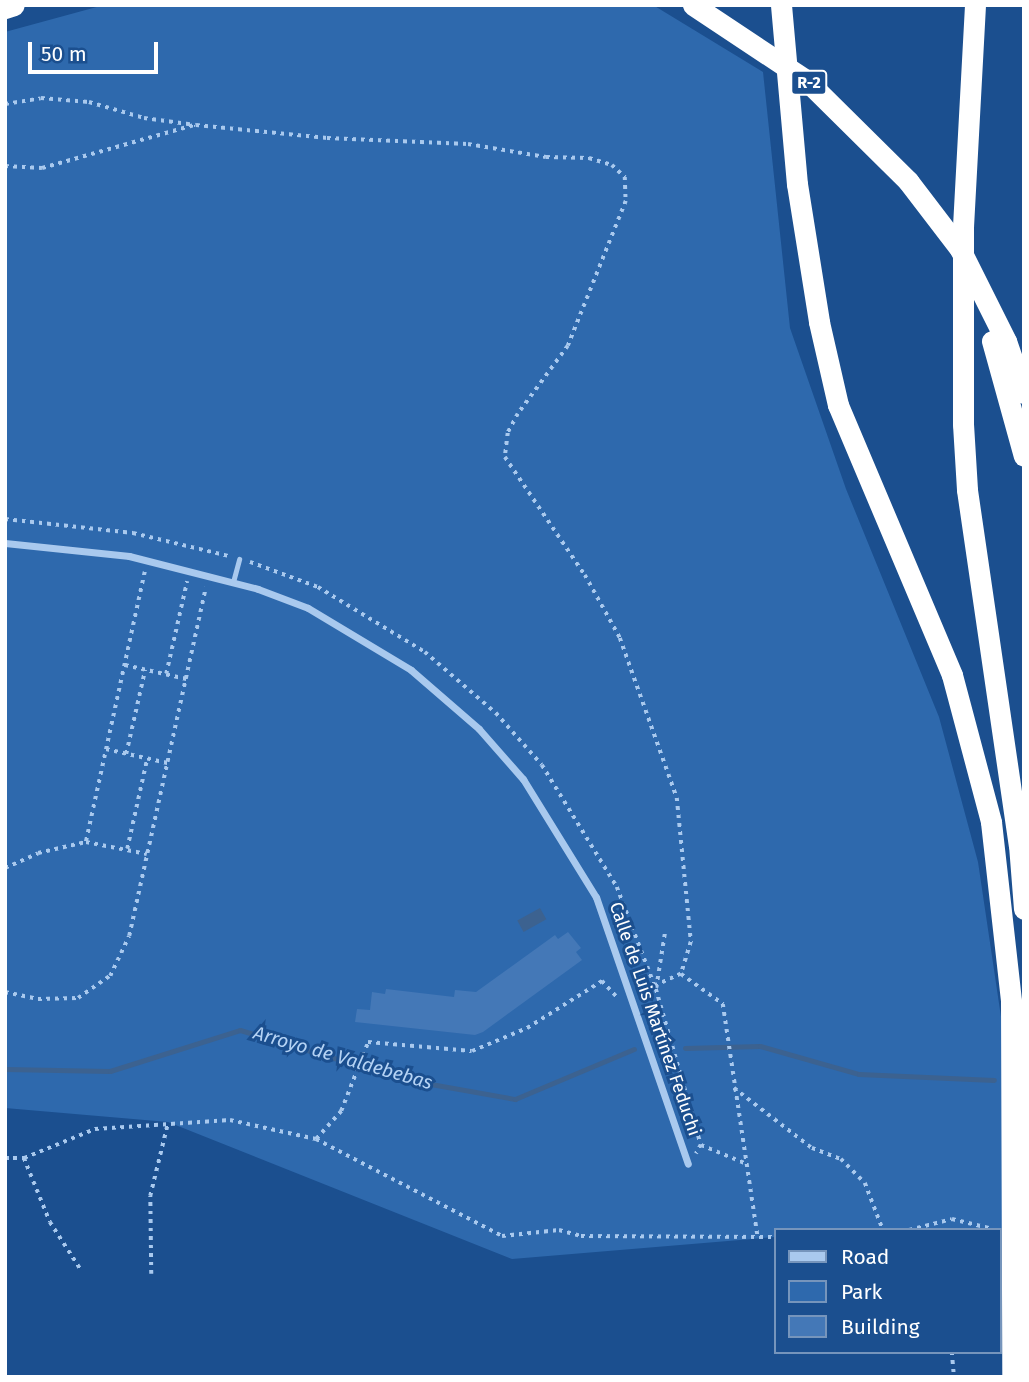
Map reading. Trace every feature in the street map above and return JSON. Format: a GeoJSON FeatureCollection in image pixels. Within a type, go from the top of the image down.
{"type":"FeatureCollection","features":[{"type":"Feature","properties":{"kind":"highway"},"geometry":{"type":"LineString","coordinates":[[5,8],[14,5]]}},
{"type":"Feature","properties":{"kind":"highway","name":"R-2"},"geometry":{"type":"LineString","coordinates":[[693,5],[806,80],[908,181],[960,249],[1024,393]]}},
{"type":"Feature","properties":{"kind":"highway"},"geometry":{"type":"LineString","coordinates":[[781,5],[797,184],[818,322],[838,405],[952,675],[991,822],[1011,1001],[1012,1377]]}},
{"type":"Feature","properties":{"kind":"highway"},"geometry":{"type":"LineString","coordinates":[[975,5],[963,226],[963,424],[967,490],[1019,845],[1024,909]]}},
{"type":"Feature","properties":{"kind":"highway"},"geometry":{"type":"LineString","coordinates":[[999,341],[1024,456]]}},
{"type":"Feature","properties":{"kind":"street","name":"Calle de Luis Martínez Feduchi"},"geometry":{"type":"LineString","coordinates":[[5,542],[148,561],[233,582],[308,608],[411,670],[479,729],[523,779],[561,836],[596,897],[688,1164]]}},
{"type":"Feature","properties":{"kind":"lane"},"geometry":{"type":"LineString","coordinates":[[233,582],[239,559]]}},
{"type":"Feature","properties":{"kind":"path"},"geometry":{"type":"LineString","coordinates":[[5,104],[41,98],[89,102],[144,118],[195,125],[327,138],[468,144],[546,158],[589,158],[612,165],[625,177],[626,201],[568,346],[518,414],[508,433],[505,457],[585,575],[620,638],[653,721],[678,809],[691,942],[681,974],[656,989],[617,998],[602,981],[527,1028],[472,1051],[368,1042],[341,1111],[316,1139]]}},
{"type":"Feature","properties":{"kind":"path"},"geometry":{"type":"LineString","coordinates":[[5,166],[42,168],[195,125]]}},
{"type":"Feature","properties":{"kind":"path"},"geometry":{"type":"LineString","coordinates":[[5,519],[134,533],[239,559],[318,587],[370,616],[425,652],[496,713],[542,765],[581,824],[617,887],[656,989],[702,1146]]}},
{"type":"Feature","properties":{"kind":"path"},"geometry":{"type":"LineString","coordinates":[[86,842],[148,561]]}},
{"type":"Feature","properties":{"kind":"path"},"geometry":{"type":"LineString","coordinates":[[166,674],[189,570]]}},
{"type":"Feature","properties":{"kind":"path"},"geometry":{"type":"LineString","coordinates":[[5,992],[38,999],[78,998],[110,976],[129,936],[209,575]]}},
{"type":"Feature","properties":{"kind":"path"},"geometry":{"type":"LineString","coordinates":[[125,665],[186,679]]}},
{"type":"Feature","properties":{"kind":"path"},"geometry":{"type":"LineString","coordinates":[[126,754],[145,670]]}},
{"type":"Feature","properties":{"kind":"path"},"geometry":{"type":"LineString","coordinates":[[106,749],[167,763]]}},
{"type":"Feature","properties":{"kind":"path"},"geometry":{"type":"LineString","coordinates":[[127,850],[147,759]]}},
{"type":"Feature","properties":{"kind":"path"},"geometry":{"type":"LineString","coordinates":[[5,868],[38,853],[86,842],[147,854]]}},
{"type":"Feature","properties":{"kind":"path"},"geometry":{"type":"LineString","coordinates":[[656,989],[665,931]]}},
{"type":"Feature","properties":{"kind":"path"},"geometry":{"type":"LineString","coordinates":[[681,974],[723,1004],[758,1238]]}},
{"type":"Feature","properties":{"kind":"path"},"geometry":{"type":"LineString","coordinates":[[734,1088],[812,1148],[841,1159],[865,1183],[882,1228]]}},
{"type":"Feature","properties":{"kind":"path"},"geometry":{"type":"LineString","coordinates":[[5,1158],[24,1158],[95,1129],[168,1122],[230,1120],[316,1139],[502,1236],[559,1230],[581,1236],[774,1237]]}},
{"type":"Feature","properties":{"kind":"path"},"geometry":{"type":"LineString","coordinates":[[151,1273],[150,1196],[168,1122]]}},
{"type":"Feature","properties":{"kind":"path"},"geometry":{"type":"LineString","coordinates":[[702,1146],[747,1164]]}},
{"type":"Feature","properties":{"kind":"path"},"geometry":{"type":"LineString","coordinates":[[688,1164],[702,1146]]}},
{"type":"Feature","properties":{"kind":"path"},"geometry":{"type":"LineString","coordinates":[[24,1158],[50,1222],[81,1269]]}},
{"type":"Feature","properties":{"kind":"path"},"geometry":{"type":"LineString","coordinates":[[917,1228],[952,1219],[987,1228]]}},
{"type":"Feature","properties":{"kind":"path"},"geometry":{"type":"LineString","coordinates":[[953,1354],[954,1377]]}},
{"type":"Feature","properties":{"kind":"green space"},"geometry":{"type":"Polygon","coordinates":[[[104,5],[653,5],[763,72],[790,328],[846,489],[939,717],[978,862],[1004,1037],[1003,1232],[1001,1228],[774,1228],[774,1237],[512,1259],[168,1122],[5,1108],[5,32],[104,5]]]}},
{"type":"Feature","properties":{"kind":"shaded area"},"geometry":{"type":"Polygon","coordinates":[[[540,908],[546,919],[524,932],[517,921],[540,908]]]}},
{"type":"Feature","properties":{"kind":"building"},"geometry":{"type":"Polygon","coordinates":[[[568,932],[581,948],[576,952],[582,960],[483,1032],[475,1035],[355,1022],[357,1009],[370,1010],[372,992],[385,994],[386,989],[454,997],[455,990],[476,992],[555,935],[558,939],[568,932]]]}},
{"type":"Feature","properties":{"kind":"waterway","name":"Arroyo de Valdebebas"},"geometry":{"type":"LineString","coordinates":[[5,1069],[110,1071],[240,1030],[408,1080],[515,1099],[634,1049]]}},
{"type":"Feature","properties":{"kind":"waterway","name":"Arroyo de Valdebebas"},"geometry":{"type":"LineString","coordinates":[[685,1048],[760,1046],[859,1074],[994,1080]]}}]}
